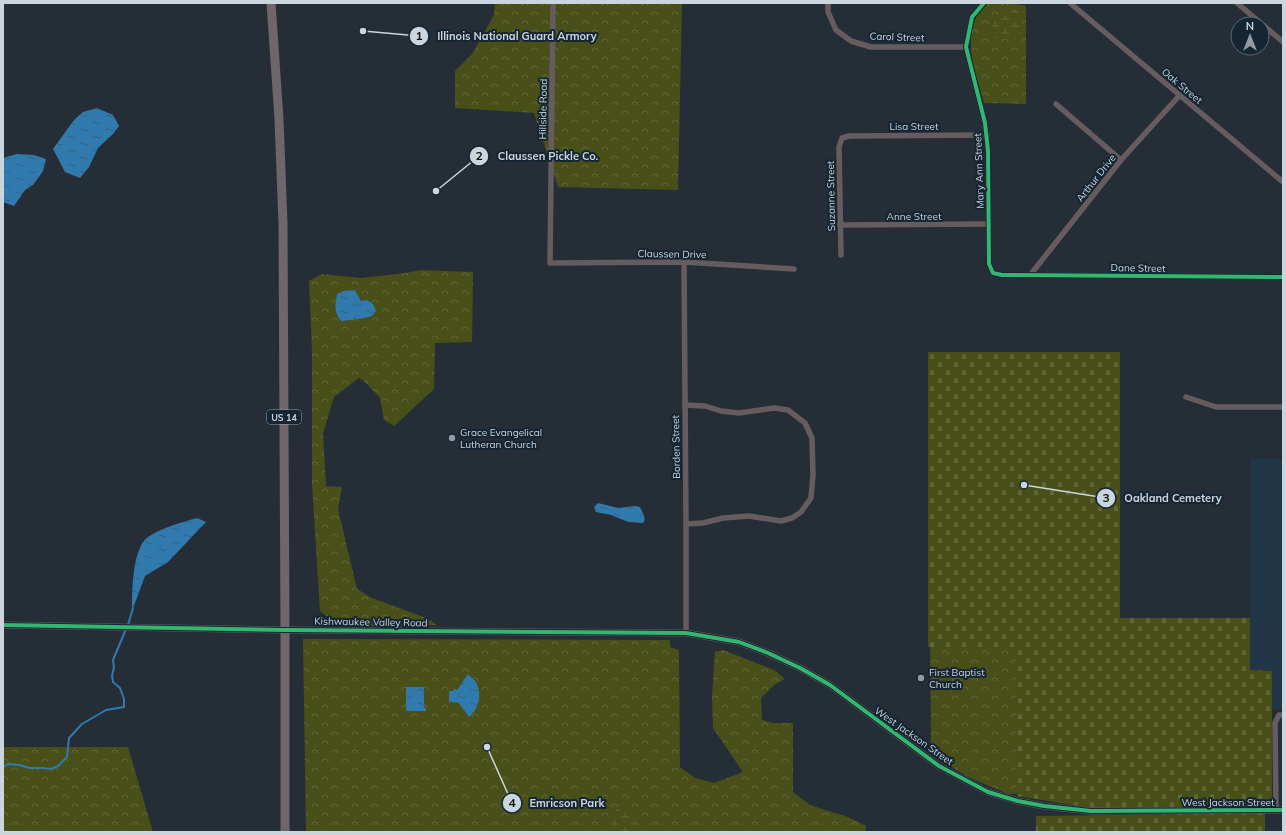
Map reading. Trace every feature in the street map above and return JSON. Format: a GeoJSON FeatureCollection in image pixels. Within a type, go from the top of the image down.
{"type":"FeatureCollection","features":[{"type":"Feature","properties":{"kind":"main road","name":"US 14"},"geometry":{"type":"LineString","coordinates":[[271,3],[279,119],[282,224],[285,832]]}},
{"type":"Feature","properties":{"kind":"street","name":"Hillside Road"},"geometry":{"type":"LineString","coordinates":[[550,262],[553,3]]}},
{"type":"Feature","properties":{"kind":"street","name":"Carol Street"},"geometry":{"type":"LineString","coordinates":[[828,3],[828,12],[836,30],[851,41],[872,47],[966,47]]}},
{"type":"Feature","properties":{"kind":"street","name":"Mary Ann Street"},"geometry":{"type":"LineString","coordinates":[[984,3],[972,17],[966,47],[987,135],[989,264],[993,273]]}},
{"type":"Feature","properties":{"kind":"street","name":"Oak Street"},"geometry":{"type":"LineString","coordinates":[[1070,3],[1283,182]]}},
{"type":"Feature","properties":{"kind":"street"},"geometry":{"type":"LineString","coordinates":[[1237,3],[1283,42]]}},
{"type":"Feature","properties":{"kind":"street","name":"Arthur Drive"},"geometry":{"type":"LineString","coordinates":[[1031,274],[1121,160],[1179,96]]}},
{"type":"Feature","properties":{"kind":"street"},"geometry":{"type":"LineString","coordinates":[[1056,104],[1121,160]]}},
{"type":"Feature","properties":{"kind":"street","name":"Lisa Street"},"geometry":{"type":"LineString","coordinates":[[842,138],[849,136],[987,135]]}},
{"type":"Feature","properties":{"kind":"street","name":"Suzanne Street"},"geometry":{"type":"LineString","coordinates":[[841,255],[839,147],[842,138]]}},
{"type":"Feature","properties":{"kind":"street","name":"Anne Street"},"geometry":{"type":"LineString","coordinates":[[840,225],[989,224]]}},
{"type":"Feature","properties":{"kind":"street","name":"Claussen Drive"},"geometry":{"type":"LineString","coordinates":[[550,262],[684,262],[794,269]]}},
{"type":"Feature","properties":{"kind":"street","name":"Borden Street"},"geometry":{"type":"LineString","coordinates":[[684,262],[686,633]]}},
{"type":"Feature","properties":{"kind":"street","name":"Dane Street"},"geometry":{"type":"LineString","coordinates":[[993,273],[1002,275],[1031,274],[1283,277]]}},
{"type":"Feature","properties":{"kind":"street"},"geometry":{"type":"LineString","coordinates":[[1186,397],[1216,407],[1283,407]]}},
{"type":"Feature","properties":{"kind":"street"},"geometry":{"type":"LineString","coordinates":[[685,405],[705,406],[721,411],[739,414],[774,408],[788,410],[805,423],[812,438],[813,475],[811,498],[801,512],[792,518],[781,521],[749,516],[723,518],[703,523],[686,524]]}},
{"type":"Feature","properties":{"kind":"street","name":"Kishwaukee Valley Road"},"geometry":{"type":"LineString","coordinates":[[3,625],[285,630],[686,633],[739,642]]}},
{"type":"Feature","properties":{"kind":"street","name":"West Jackson Street"},"geometry":{"type":"LineString","coordinates":[[739,642],[768,652],[830,685],[939,766],[988,792],[1018,801],[1070,810],[1279,810]]}},
{"type":"Feature","properties":{"kind":"street"},"geometry":{"type":"LineString","coordinates":[[1279,810],[1275,723],[1279,715],[1283,715]]}},
{"type":"Feature","properties":{"kind":"shaded area"},"geometry":{"type":"Polygon","coordinates":[[[1251,459],[1283,459],[1283,709],[1272,709],[1272,671],[1250,671],[1251,459]]]}},
{"type":"Feature","properties":{"kind":"green space"},"geometry":{"type":"Polygon","coordinates":[[[495,3],[682,3],[678,190],[558,187],[534,113],[455,108],[455,71],[472,54],[494,15],[495,3]]]}},
{"type":"Feature","properties":{"kind":"green space"},"geometry":{"type":"Polygon","coordinates":[[[988,3],[1013,3],[1026,6],[1026,104],[984,103],[975,72],[971,51],[971,41],[972,30],[976,18],[988,3]]]}},
{"type":"Feature","properties":{"kind":"green space"},"geometry":{"type":"Polygon","coordinates":[[[1013,8],[1019,13],[1018,35],[1004,39],[994,38],[991,36],[993,23],[1002,9],[1013,8]]]}},
{"type":"Feature","properties":{"kind":"green space"},"geometry":{"type":"Polygon","coordinates":[[[421,270],[473,272],[472,342],[435,343],[434,389],[394,426],[384,420],[380,398],[365,382],[359,378],[334,397],[323,433],[326,486],[342,487],[338,509],[357,589],[372,598],[429,619],[436,625],[340,626],[320,611],[312,484],[312,351],[309,281],[322,274],[361,278],[421,270]]]}},
{"type":"Feature","properties":{"kind":"green space"},"geometry":{"type":"Polygon","coordinates":[[[928,352],[1120,352],[1120,618],[1250,618],[1250,670],[1272,671],[1272,806],[1092,808],[1017,796],[1016,647],[928,647],[928,352]]]}},
{"type":"Feature","properties":{"kind":"green space"},"geometry":{"type":"Polygon","coordinates":[[[1035,632],[1027,793],[1008,794],[968,777],[931,754],[930,633],[1035,632]]]}},
{"type":"Feature","properties":{"kind":"green space"},"geometry":{"type":"Polygon","coordinates":[[[303,639],[670,640],[670,647],[679,650],[680,767],[695,778],[714,783],[743,772],[713,728],[712,696],[715,652],[723,650],[774,670],[785,679],[774,685],[761,698],[762,720],[773,723],[793,723],[793,792],[810,805],[848,817],[866,826],[865,832],[306,832],[303,639]]]}},
{"type":"Feature","properties":{"kind":"green space"},"geometry":{"type":"Polygon","coordinates":[[[3,747],[128,747],[153,832],[3,832],[3,747]]]}},
{"type":"Feature","properties":{"kind":"green space"},"geometry":{"type":"Polygon","coordinates":[[[622,803],[626,806],[640,832],[612,832],[616,809],[622,803]]]}},
{"type":"Feature","properties":{"kind":"green space"},"geometry":{"type":"Polygon","coordinates":[[[1265,813],[1265,832],[1036,832],[1036,816],[1265,813]]]}},
{"type":"Feature","properties":{"kind":"water"},"geometry":{"type":"Polygon","coordinates":[[[97,108],[113,115],[119,126],[98,148],[89,167],[80,178],[65,172],[53,149],[74,120],[83,112],[97,108]]]}},
{"type":"Feature","properties":{"kind":"water"},"geometry":{"type":"Polygon","coordinates":[[[17,154],[34,155],[46,159],[43,171],[33,185],[25,190],[14,206],[3,202],[3,158],[17,154]]]}},
{"type":"Feature","properties":{"kind":"water"},"geometry":{"type":"Polygon","coordinates":[[[355,290],[361,301],[367,300],[373,304],[376,311],[372,316],[341,321],[337,315],[337,294],[344,291],[355,290]]]}},
{"type":"Feature","properties":{"kind":"water"},"geometry":{"type":"Polygon","coordinates":[[[598,503],[618,508],[635,506],[640,507],[644,515],[644,521],[643,523],[628,522],[611,515],[596,512],[594,507],[598,503]]]}},
{"type":"Feature","properties":{"kind":"water"},"geometry":{"type":"Polygon","coordinates":[[[197,518],[206,522],[168,562],[145,576],[132,611],[134,571],[139,551],[143,543],[148,537],[160,531],[197,518]]]}},
{"type":"Feature","properties":{"kind":"water"},"geometry":{"type":"Polygon","coordinates":[[[468,674],[474,680],[479,691],[479,700],[475,710],[469,717],[458,702],[449,702],[449,691],[453,691],[454,689],[457,690],[468,674]]]}},
{"type":"Feature","properties":{"kind":"water"},"geometry":{"type":"Polygon","coordinates":[[[406,687],[424,687],[424,707],[426,708],[426,711],[406,711],[406,687]]]}},
{"type":"Feature","properties":{"kind":"waterway"},"geometry":{"type":"LineString","coordinates":[[128,625],[133,608]]}},
{"type":"Feature","properties":{"kind":"waterway"},"geometry":{"type":"LineString","coordinates":[[3,767],[8,764],[20,765],[29,768],[51,769],[58,766],[67,757],[69,738],[82,724],[106,710],[124,707],[124,699],[120,688],[113,682],[112,676],[114,667],[113,660],[126,629]]}},
{"type":"Feature","properties":{"kind":"cycle path"},"geometry":{"type":"LineString","coordinates":[[984,3],[972,17],[966,47],[985,123],[988,151],[989,264],[993,273],[1002,275],[1283,277]]}},
{"type":"Feature","properties":{"kind":"cycle path"},"geometry":{"type":"LineString","coordinates":[[3,625],[285,630],[686,633],[739,642],[768,653],[800,668],[830,685],[939,766],[988,792],[1018,801],[1044,806],[1091,811],[1283,810]]}},
{"type":"Feature","properties":{"kind":"place","name":"Illinois National Guard Armory"},"geometry":{"type":"Point","coordinates":[363,31]}},
{"type":"Feature","properties":{"kind":"place","name":"Claussen Pickle Co."},"geometry":{"type":"Point","coordinates":[436,191]}},
{"type":"Feature","properties":{"kind":"place","name":"Grace Evangelical Lutheran Church"},"geometry":{"type":"Point","coordinates":[452,438]}},
{"type":"Feature","properties":{"kind":"place","name":"Oakland Cemetery"},"geometry":{"type":"Point","coordinates":[1024,485]}},
{"type":"Feature","properties":{"kind":"place","name":"First Baptist Church"},"geometry":{"type":"Point","coordinates":[921,678]}},
{"type":"Feature","properties":{"kind":"place","name":"Emricson Park"},"geometry":{"type":"Point","coordinates":[487,747]}}]}
